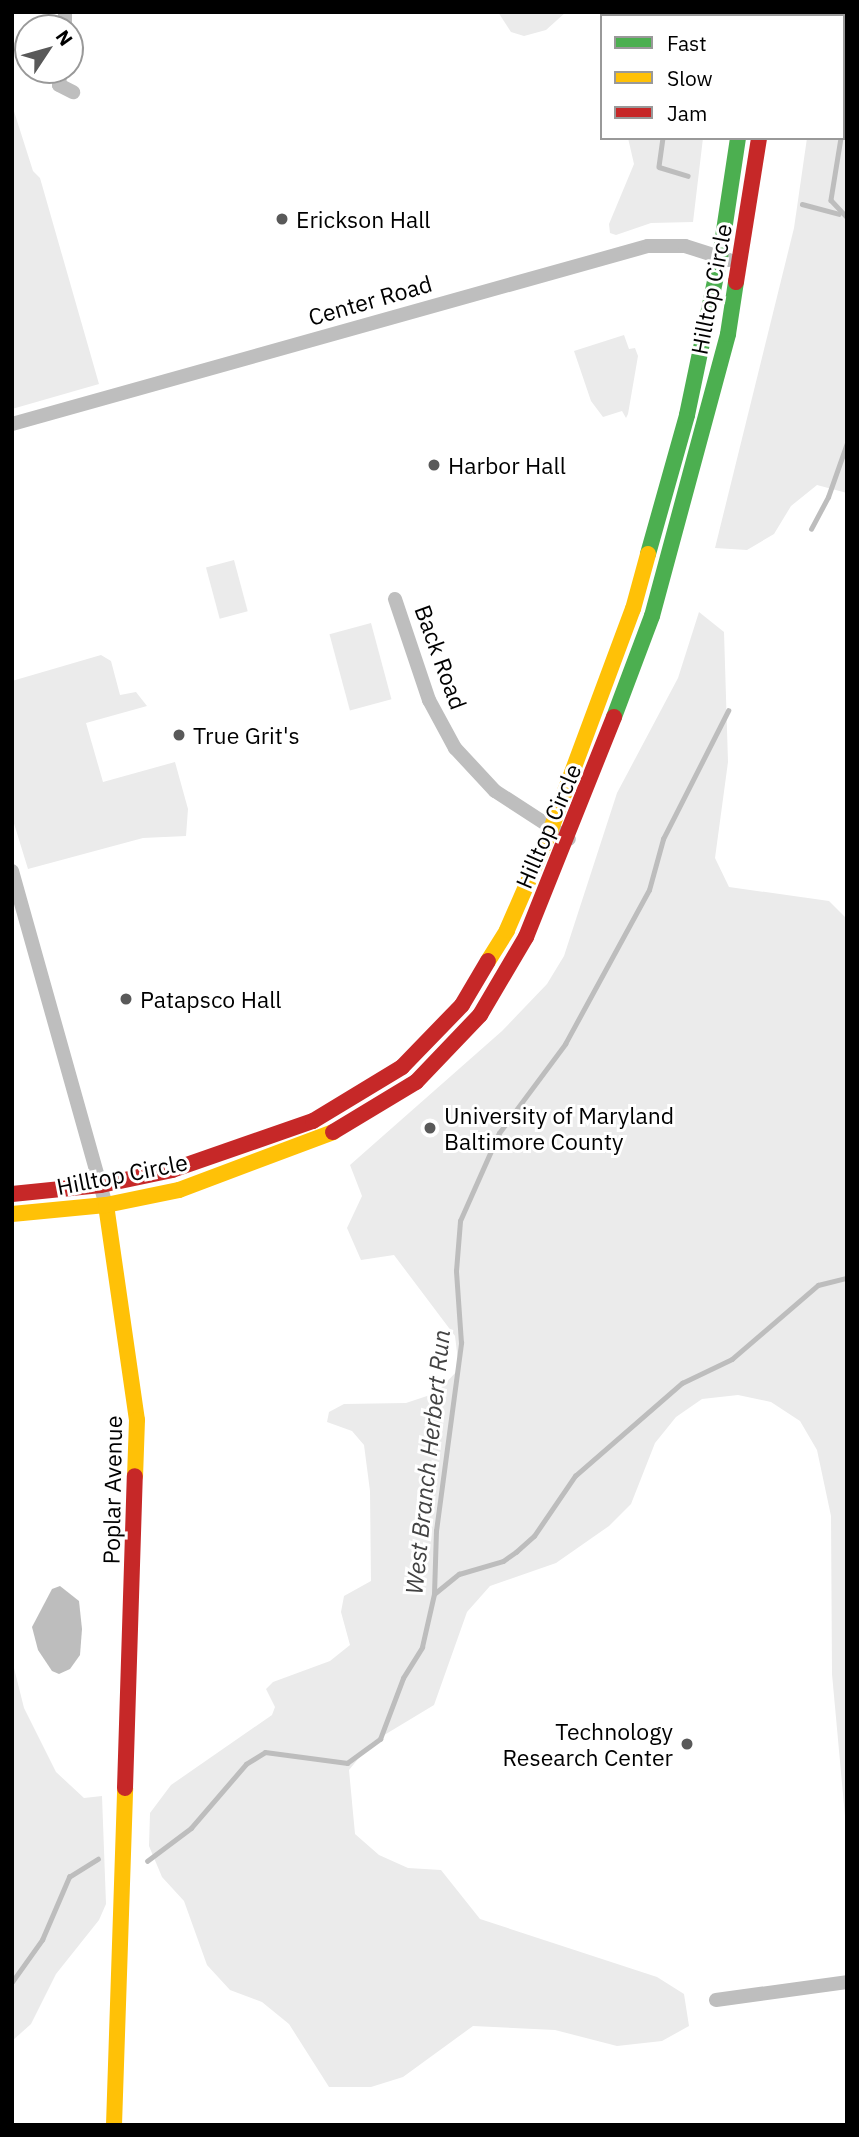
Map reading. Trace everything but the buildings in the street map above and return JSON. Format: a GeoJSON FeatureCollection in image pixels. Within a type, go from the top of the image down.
{"type":"FeatureCollection","features":[{"type":"Feature","properties":{"kind":"street"},"geometry":{"type":"LineString","coordinates":[[59,84],[74,92]]}},
{"type":"Feature","properties":{"kind":"street","name":"Hilltop Circle"},"geometry":{"type":"LineString","coordinates":[[12,1194],[101,1185],[172,1170],[313,1121],[402,1067],[456,1013],[484,971],[551,829],[597,712],[661,516],[720,257],[738,140]]}},
{"type":"Feature","properties":{"kind":"street","name":"Hilltop Circle"},"geometry":{"type":"LineString","coordinates":[[12,1214],[106,1205],[179,1189],[263,1162],[323,1138],[416,1082],[481,1016],[503,980],[569,839],[618,718],[680,524],[741,263],[759,140]]}},
{"type":"Feature","properties":{"kind":"street","name":"Center Road"},"geometry":{"type":"LineString","coordinates":[[12,424],[648,246],[685,246],[741,263]]}},
{"type":"Feature","properties":{"kind":"street","name":"Back Road"},"geometry":{"type":"LineString","coordinates":[[395,599],[429,700],[455,748],[495,791],[569,839]]}},
{"type":"Feature","properties":{"kind":"street","name":"Poplar Avenue"},"geometry":{"type":"LineString","coordinates":[[13,875],[106,1205],[137,1420],[114,2125]]}},
{"type":"Feature","properties":{"kind":"street"},"geometry":{"type":"LineString","coordinates":[[716,2000],[847,1982]]}},
{"type":"Feature","properties":{"kind":"shaded area"},"geometry":{"type":"Polygon","coordinates":[[[498,12],[566,12],[546,30],[524,36],[511,32],[498,12]]]}},
{"type":"Feature","properties":{"kind":"shaded area"},"geometry":{"type":"Polygon","coordinates":[[[612,12],[709,12],[662,14],[612,12]]]}},
{"type":"Feature","properties":{"kind":"shaded area"},"geometry":{"type":"Polygon","coordinates":[[[811,12],[847,12],[847,493],[817,485],[791,506],[774,534],[747,550],[715,548],[794,228],[807,140],[845,140],[845,14],[811,12]]]}},
{"type":"Feature","properties":{"kind":"shaded area"},"geometry":{"type":"Polygon","coordinates":[[[12,105],[33,171],[40,178],[99,384],[12,409],[12,105]]]}},
{"type":"Feature","properties":{"kind":"shaded area"},"geometry":{"type":"Polygon","coordinates":[[[628,140],[703,140],[693,222],[651,223],[616,235],[610,233],[609,224],[634,164],[628,140]]]}},
{"type":"Feature","properties":{"kind":"shaded area"},"geometry":{"type":"Polygon","coordinates":[[[624,335],[629,349],[635,348],[638,356],[628,414],[626,418],[622,411],[603,417],[591,401],[574,351],[624,335]]]}},
{"type":"Feature","properties":{"kind":"shaded area"},"geometry":{"type":"Polygon","coordinates":[[[234,560],[248,611],[220,619],[206,568],[234,560]]]}},
{"type":"Feature","properties":{"kind":"shaded area"},"geometry":{"type":"Polygon","coordinates":[[[699,612],[724,632],[728,762],[715,858],[729,887],[829,901],[847,919],[847,1838],[832,1674],[831,1516],[817,1450],[800,1421],[771,1402],[738,1395],[702,1399],[676,1417],[655,1443],[631,1504],[609,1526],[556,1563],[490,1586],[467,1612],[434,1705],[371,1743],[349,1770],[355,1834],[379,1855],[408,1868],[441,1870],[480,1919],[657,1977],[684,1994],[689,2026],[662,2041],[617,2046],[555,2030],[473,2026],[403,2077],[371,2087],[329,2087],[289,2024],[262,2002],[230,1990],[207,1965],[184,1901],[162,1877],[149,1846],[150,1813],[171,1785],[272,1715],[275,1707],[266,1689],[273,1682],[330,1661],[350,1645],[341,1612],[344,1596],[371,1581],[370,1491],[364,1445],[352,1431],[327,1422],[329,1412],[344,1404],[406,1403],[436,1393],[459,1369],[455,1336],[394,1255],[361,1260],[347,1228],[362,1196],[350,1165],[502,1031],[547,984],[564,956],[617,793],[678,678],[699,612]]]}},
{"type":"Feature","properties":{"kind":"shaded area"},"geometry":{"type":"Polygon","coordinates":[[[371,623],[391,699],[350,710],[329,634],[371,623]]]}},
{"type":"Feature","properties":{"kind":"shaded area"},"geometry":{"type":"Polygon","coordinates":[[[101,655],[111,661],[120,695],[136,692],[147,706],[86,723],[103,782],[175,762],[188,809],[186,836],[143,838],[28,869],[12,817],[12,681],[101,655]]]}},
{"type":"Feature","properties":{"kind":"shaded area"},"geometry":{"type":"Polygon","coordinates":[[[60,1586],[79,1601],[82,1629],[80,1655],[70,1669],[59,1674],[52,1671],[38,1650],[32,1627],[52,1589],[60,1586]]]}},
{"type":"Feature","properties":{"kind":"shaded area"},"geometry":{"type":"Polygon","coordinates":[[[12,1660],[24,1708],[56,1772],[84,1798],[102,1796],[106,1904],[99,1920],[56,1974],[31,2024],[12,2041],[12,1660]]]}},
{"type":"Feature","properties":{"kind":"waterway"},"geometry":{"type":"LineString","coordinates":[[845,114],[847,103]]}},
{"type":"Feature","properties":{"kind":"waterway"},"geometry":{"type":"LineString","coordinates":[[663,140],[659,167],[688,176]]}},
{"type":"Feature","properties":{"kind":"waterway"},"geometry":{"type":"LineString","coordinates":[[841,140],[831,200],[847,217]]}},
{"type":"Feature","properties":{"kind":"waterway"},"geometry":{"type":"LineString","coordinates":[[802,204],[839,214]]}},
{"type":"Feature","properties":{"kind":"waterway","name":"West Branch Herbert Run"},"geometry":{"type":"LineString","coordinates":[[811,529],[828,497],[847,443]]}},
{"type":"Feature","properties":{"kind":"waterway","name":"West Branch Herbert Run"},"geometry":{"type":"LineString","coordinates":[[147,1861],[191,1828],[246,1764],[265,1752],[347,1763],[380,1739],[403,1678],[422,1647],[434,1594],[436,1531],[461,1343],[456,1271],[460,1221],[499,1133],[565,1044],[649,890],[663,839],[728,711]]}},
{"type":"Feature","properties":{"kind":"waterway"},"geometry":{"type":"LineString","coordinates":[[434,1594],[459,1574],[503,1561],[516,1552],[534,1536],[575,1476],[682,1383],[732,1359],[818,1285],[847,1278]]}},
{"type":"Feature","properties":{"kind":"waterway","name":"West Branch Herbert Run"},"geometry":{"type":"LineString","coordinates":[[12,1982],[42,1940],[69,1877],[98,1859]]}},
{"type":"Feature","properties":{"kind":"traffic: fast"},"geometry":{"type":"LineString","coordinates":[[648,554],[687,415],[720,257],[738,140]]}},
{"type":"Feature","properties":{"kind":"traffic: fast"},"geometry":{"type":"LineString","coordinates":[[614,717],[652,616],[728,334],[736,282]]}},
{"type":"Feature","properties":{"kind":"traffic: slow"},"geometry":{"type":"LineString","coordinates":[[488,961],[507,930],[551,829],[633,609],[648,554]]}},
{"type":"Feature","properties":{"kind":"traffic: slow"},"geometry":{"type":"LineString","coordinates":[[12,1214],[106,1205],[179,1190],[333,1132]]}},
{"type":"Feature","properties":{"kind":"traffic: slow"},"geometry":{"type":"LineString","coordinates":[[106,1205],[137,1420],[135,1476]]}},
{"type":"Feature","properties":{"kind":"traffic: slow"},"geometry":{"type":"LineString","coordinates":[[114,2125],[125,1788]]}},
{"type":"Feature","properties":{"kind":"traffic: jam"},"geometry":{"type":"LineString","coordinates":[[736,282],[759,140]]}},
{"type":"Feature","properties":{"kind":"traffic: jam"},"geometry":{"type":"LineString","coordinates":[[333,1132],[416,1082],[480,1015],[526,937],[614,717]]}},
{"type":"Feature","properties":{"kind":"traffic: jam"},"geometry":{"type":"LineString","coordinates":[[12,1194],[101,1185],[172,1170],[313,1121],[402,1067],[462,1005],[488,961]]}},
{"type":"Feature","properties":{"kind":"traffic: jam"},"geometry":{"type":"LineString","coordinates":[[125,1788],[135,1476]]}},
{"type":"Feature","properties":{"kind":"place","name":"Erickson Hall"},"geometry":{"type":"Point","coordinates":[282,219]}},
{"type":"Feature","properties":{"kind":"place","name":"Harbor Hall"},"geometry":{"type":"Point","coordinates":[434,465]}},
{"type":"Feature","properties":{"kind":"place","name":"True Grit's"},"geometry":{"type":"Point","coordinates":[179,735]}},
{"type":"Feature","properties":{"kind":"place","name":"Patapsco Hall"},"geometry":{"type":"Point","coordinates":[126,999]}},
{"type":"Feature","properties":{"kind":"place","name":"University of Maryland Baltimore County"},"geometry":{"type":"Point","coordinates":[430,1128]}},
{"type":"Feature","properties":{"kind":"place","name":"Technology Research Center"},"geometry":{"type":"Point","coordinates":[687,1744]}}]}
